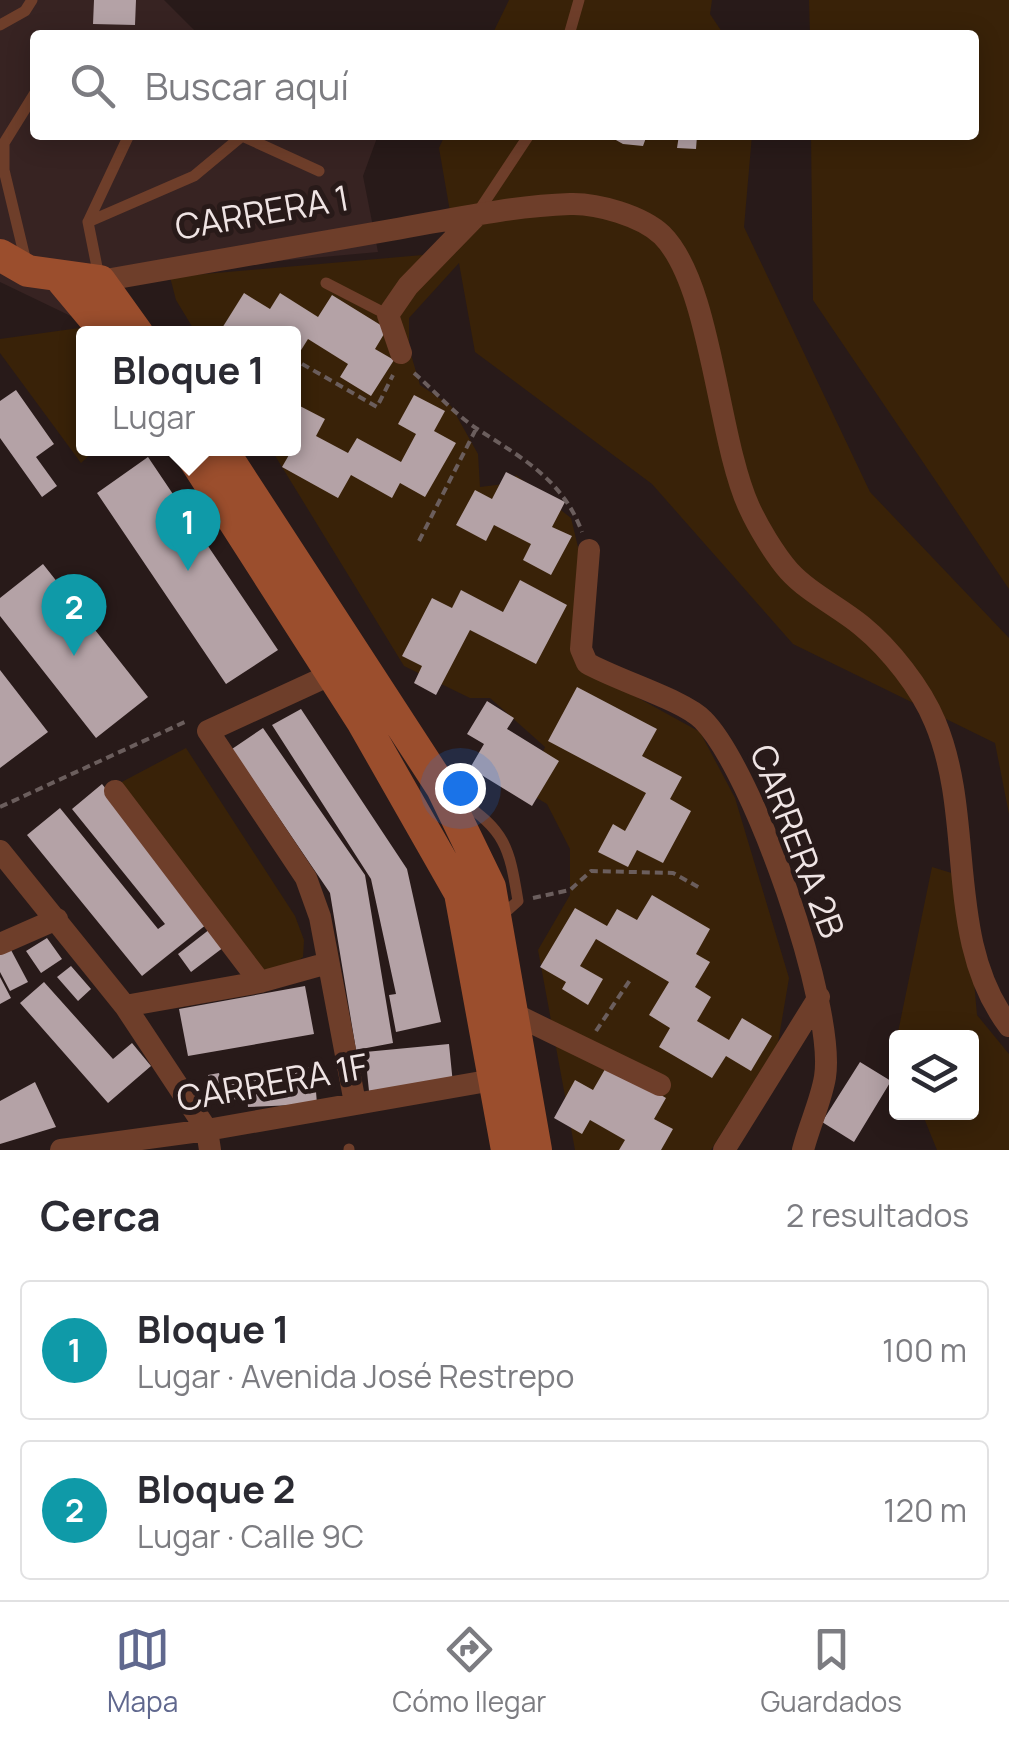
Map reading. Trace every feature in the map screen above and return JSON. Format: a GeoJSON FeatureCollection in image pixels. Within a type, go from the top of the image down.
{"type":"FeatureCollection","features":[{"type":"Feature","properties":{"kind":"main road","name":"CARRERA 1"},"geometry":{"type":"LineString","coordinates":[[14,263],[60,278],[100,281]]}},
{"type":"Feature","properties":{"kind":"main road"},"geometry":{"type":"LineString","coordinates":[[60,278],[100,326]]}},
{"type":"Feature","properties":{"kind":"main road"},"geometry":{"type":"LineString","coordinates":[[100,281],[132,326]]}},
{"type":"Feature","properties":{"kind":"main road"},"geometry":{"type":"LineString","coordinates":[[192,456],[408,797],[460,893],[507,1150]]}},
{"type":"Feature","properties":{"kind":"main road"},"geometry":{"type":"LineString","coordinates":[[225,456],[442,788],[490,887],[507,911],[512,1013],[536,1150]]}},
{"type":"Feature","properties":{"kind":"street","name":"CARRERA 1"},"geometry":{"type":"LineString","coordinates":[[100,281],[476,216],[574,204],[617,212],[661,234],[685,271],[710,354],[722,420],[749,508],[790,572],[865,628],[907,677],[934,720],[958,801],[966,921],[992,1003],[1009,1026]]}},
{"type":"Feature","properties":{"kind":"street"},"geometry":{"type":"LineString","coordinates":[[400,357],[388,315],[408,286],[476,216]]}},
{"type":"Feature","properties":{"kind":"street","name":"CARRERA 2B"},"geometry":{"type":"LineString","coordinates":[[588,550],[581,649],[587,662],[701,717],[734,760],[820,998]]}},
{"type":"Feature","properties":{"kind":"street"},"geometry":{"type":"LineString","coordinates":[[332,674],[199,725],[306,878],[320,917],[355,1103]]}},
{"type":"Feature","properties":{"kind":"street"},"geometry":{"type":"LineString","coordinates":[[115,791],[260,982]]}},
{"type":"Feature","properties":{"kind":"street"},"geometry":{"type":"LineString","coordinates":[[0,852],[125,1006],[208,1140]]}},
{"type":"Feature","properties":{"kind":"street"},"geometry":{"type":"LineString","coordinates":[[0,944],[57,919]]}},
{"type":"Feature","properties":{"kind":"street"},"geometry":{"type":"LineString","coordinates":[[125,1006],[260,982],[328,964]]}},
{"type":"Feature","properties":{"kind":"street"},"geometry":{"type":"LineString","coordinates":[[724,1150],[820,998]]}},
{"type":"Feature","properties":{"kind":"street"},"geometry":{"type":"LineString","coordinates":[[803,1150],[825,1076],[820,998]]}},
{"type":"Feature","properties":{"kind":"street"},"geometry":{"type":"LineString","coordinates":[[512,1013],[660,1085]]}},
{"type":"Feature","properties":{"kind":"street","name":"CARRERA 1F"},"geometry":{"type":"LineString","coordinates":[[61,1150],[208,1140],[355,1103],[493,1080]]}},
{"type":"Feature","properties":{"kind":"lane"},"geometry":{"type":"LineString","coordinates":[[0,25],[25,10],[32,0]]}},
{"type":"Feature","properties":{"kind":"lane"},"geometry":{"type":"LineString","coordinates":[[570,30],[579,0]]}},
{"type":"Feature","properties":{"kind":"lane"},"geometry":{"type":"LineString","coordinates":[[14,263],[4,143],[30,101]]}},
{"type":"Feature","properties":{"kind":"lane"},"geometry":{"type":"LineString","coordinates":[[100,281],[88,222],[127,140]]}},
{"type":"Feature","properties":{"kind":"lane"},"geometry":{"type":"LineString","coordinates":[[88,222],[194,176],[236,140]]}},
{"type":"Feature","properties":{"kind":"lane"},"geometry":{"type":"LineString","coordinates":[[250,140],[319,171]]}},
{"type":"Feature","properties":{"kind":"lane"},"geometry":{"type":"LineString","coordinates":[[476,216],[526,140]]}},
{"type":"Feature","properties":{"kind":"lane"},"geometry":{"type":"LineString","coordinates":[[326,283],[388,315]]}},
{"type":"Feature","properties":{"kind":"lane"},"geometry":{"type":"LineString","coordinates":[[408,797],[442,788]]}},
{"type":"Feature","properties":{"kind":"path"},"geometry":{"type":"LineString","coordinates":[[301,367],[376,407],[400,357],[476,428],[521,453],[553,484],[574,509],[588,550]]}},
{"type":"Feature","properties":{"kind":"path"},"geometry":{"type":"LineString","coordinates":[[419,541],[476,428]]}},
{"type":"Feature","properties":{"kind":"path"},"geometry":{"type":"LineString","coordinates":[[0,807],[199,725]]}},
{"type":"Feature","properties":{"kind":"path"},"geometry":{"type":"LineString","coordinates":[[507,911],[570,890],[591,870],[674,873],[700,888]]}},
{"type":"Feature","properties":{"kind":"path"},"geometry":{"type":"LineString","coordinates":[[583,1049],[632,977]]}},
{"type":"Feature","properties":{"kind":"shaded area"},"geometry":{"type":"Polygon","coordinates":[[[0,0],[164,0],[194,30],[30,30],[30,140],[376,140],[363,176],[378,252],[145,273],[79,320],[0,282],[0,0]]]}},
{"type":"Feature","properties":{"kind":"shaded area"},"geometry":{"type":"Polygon","coordinates":[[[509,0],[712,0],[710,14],[721,30],[494,30],[509,0]]]}},
{"type":"Feature","properties":{"kind":"shaded area"},"geometry":{"type":"Polygon","coordinates":[[[809,0],[1009,0],[1009,589],[813,300],[811,140],[979,140],[979,30],[810,30],[809,0]]]}},
{"type":"Feature","properties":{"kind":"shaded area"},"geometry":{"type":"Polygon","coordinates":[[[443,140],[752,140],[744,227],[870,492],[1009,638],[1009,814],[995,743],[793,644],[652,484],[475,352],[459,263],[409,318],[409,348],[420,385],[451,406],[478,454],[480,487],[511,483],[516,475],[571,518],[578,547],[582,667],[700,732],[735,798],[789,978],[778,1043],[711,1150],[575,1150],[538,950],[570,895],[570,849],[547,804],[527,792],[545,747],[490,698],[470,698],[404,666],[275,456],[301,456],[301,326],[192,326],[176,300],[170,277],[457,252],[439,148],[443,140]]]}},
{"type":"Feature","properties":{"kind":"shaded area"},"geometry":{"type":"Polygon","coordinates":[[[76,328],[76,456],[88,456],[81,463],[0,353],[0,339],[76,328]]]}},
{"type":"Feature","properties":{"kind":"shaded area"},"geometry":{"type":"Polygon","coordinates":[[[186,748],[295,916],[304,940],[303,957],[288,968],[261,975],[118,784],[186,748]]]}},
{"type":"Feature","properties":{"kind":"shaded area"},"geometry":{"type":"Polygon","coordinates":[[[932,867],[958,875],[970,935],[977,1015],[1009,1054],[1009,1150],[937,1150],[925,1120],[979,1120],[979,1030],[898,1030],[932,867]]]}},
{"type":"Feature","properties":{"kind":"building"},"geometry":{"type":"Polygon","coordinates":[[[94,0],[136,0],[135,25],[93,24],[94,0]]]}},
{"type":"Feature","properties":{"kind":"building"},"geometry":{"type":"Polygon","coordinates":[[[616,140],[645,140],[643,146],[616,140]]]}},
{"type":"Feature","properties":{"kind":"building"},"geometry":{"type":"Polygon","coordinates":[[[678,140],[697,140],[696,149],[677,148],[678,140]]]}},
{"type":"Feature","properties":{"kind":"building"},"geometry":{"type":"Polygon","coordinates":[[[244,293],[270,309],[280,293],[318,317],[332,295],[387,329],[375,349],[394,360],[371,396],[340,377],[348,364],[308,339],[301,350],[301,326],[223,326],[244,293]]]}},
{"type":"Feature","properties":{"kind":"building"},"geometry":{"type":"Polygon","coordinates":[[[16,390],[54,444],[36,457],[57,486],[42,497],[0,438],[0,401],[16,390]]]}},
{"type":"Feature","properties":{"kind":"building"},"geometry":{"type":"Polygon","coordinates":[[[414,395],[445,411],[434,431],[456,443],[425,497],[400,483],[392,498],[351,475],[338,498],[282,467],[288,456],[301,456],[301,407],[325,419],[316,436],[348,453],[357,438],[401,462],[416,434],[398,424],[414,395]]]}},
{"type":"Feature","properties":{"kind":"building"},"geometry":{"type":"Polygon","coordinates":[[[148,457],[278,650],[226,684],[97,493],[148,457]]]}},
{"type":"Feature","properties":{"kind":"building"},"geometry":{"type":"Polygon","coordinates":[[[506,472],[565,502],[552,527],[572,536],[551,575],[523,560],[531,544],[494,525],[486,541],[456,525],[475,490],[492,499],[506,472]]]}},
{"type":"Feature","properties":{"kind":"building"},"geometry":{"type":"Polygon","coordinates":[[[43,564],[148,697],[96,738],[0,616],[0,598],[43,564]]]}},
{"type":"Feature","properties":{"kind":"building"},"geometry":{"type":"Polygon","coordinates":[[[520,580],[567,605],[536,664],[470,630],[436,695],[414,683],[422,666],[402,656],[432,598],[452,608],[461,590],[503,612],[520,580]]]}},
{"type":"Feature","properties":{"kind":"building"},"geometry":{"type":"Polygon","coordinates":[[[0,670],[48,732],[0,768],[0,670]]]}},
{"type":"Feature","properties":{"kind":"building"},"geometry":{"type":"Polygon","coordinates":[[[577,687],[657,729],[642,756],[682,777],[670,799],[691,811],[663,863],[637,850],[628,867],[598,852],[613,824],[625,831],[646,793],[548,741],[577,687]]]}},
{"type":"Feature","properties":{"kind":"building"},"geometry":{"type":"Polygon","coordinates":[[[487,701],[514,718],[507,729],[559,761],[532,806],[470,768],[484,744],[467,734],[487,701]]]}},
{"type":"Feature","properties":{"kind":"building"},"geometry":{"type":"Polygon","coordinates":[[[301,709],[407,869],[441,1022],[396,1032],[389,995],[396,994],[371,879],[272,725],[301,709]]]}},
{"type":"Feature","properties":{"kind":"building"},"geometry":{"type":"Polygon","coordinates":[[[263,728],[365,875],[393,1043],[356,1050],[330,893],[232,749],[263,728]]]}},
{"type":"Feature","properties":{"kind":"building"},"geometry":{"type":"Polygon","coordinates":[[[102,784],[212,920],[142,976],[27,835],[60,808],[158,929],[165,924],[72,809],[102,784]]]}},
{"type":"Feature","properties":{"kind":"building"},"geometry":{"type":"Polygon","coordinates":[[[652,895],[710,929],[696,954],[710,962],[695,987],[711,997],[697,1021],[729,1040],[742,1018],[772,1036],[751,1071],[726,1056],[712,1078],[659,1047],[670,1028],[649,1015],[669,982],[596,939],[580,966],[603,979],[588,1005],[562,989],[566,982],[540,967],[575,908],[607,926],[617,909],[637,920],[652,895]]]}},
{"type":"Feature","properties":{"kind":"building"},"geometry":{"type":"Polygon","coordinates":[[[210,929],[224,947],[191,972],[178,954],[210,929]]]}},
{"type":"Feature","properties":{"kind":"building"},"geometry":{"type":"Polygon","coordinates":[[[47,938],[62,959],[41,973],[26,951],[47,938]]]}},
{"type":"Feature","properties":{"kind":"building"},"geometry":{"type":"Polygon","coordinates":[[[11,950],[28,982],[10,991],[0,972],[0,955],[11,950]]]}},
{"type":"Feature","properties":{"kind":"building"},"geometry":{"type":"Polygon","coordinates":[[[71,966],[91,989],[78,1001],[57,977],[71,966]]]}},
{"type":"Feature","properties":{"kind":"building"},"geometry":{"type":"Polygon","coordinates":[[[0,977],[11,998],[0,1004],[0,977]]]}},
{"type":"Feature","properties":{"kind":"building"},"geometry":{"type":"Polygon","coordinates":[[[44,982],[113,1059],[132,1043],[151,1066],[108,1103],[20,1003],[44,982]]]}},
{"type":"Feature","properties":{"kind":"building"},"geometry":{"type":"Polygon","coordinates":[[[305,986],[314,1034],[188,1056],[179,1009],[305,986]]]}},
{"type":"Feature","properties":{"kind":"building"},"geometry":{"type":"Polygon","coordinates":[[[449,1044],[453,1084],[369,1091],[365,1052],[449,1044]]]}},
{"type":"Feature","properties":{"kind":"building"},"geometry":{"type":"Polygon","coordinates":[[[860,1062],[889,1080],[854,1142],[822,1122],[860,1062]]]}},
{"type":"Feature","properties":{"kind":"building"},"geometry":{"type":"Polygon","coordinates":[[[608,1064],[666,1098],[654,1119],[673,1129],[661,1150],[619,1150],[625,1140],[590,1120],[582,1134],[554,1118],[575,1080],[593,1090],[608,1064]]]}},
{"type":"Feature","properties":{"kind":"building"},"geometry":{"type":"Polygon","coordinates":[[[314,1067],[317,1104],[248,1107],[245,1072],[314,1067]]]}},
{"type":"Feature","properties":{"kind":"building"},"geometry":{"type":"Polygon","coordinates":[[[219,1073],[222,1084],[237,1081],[241,1098],[215,1104],[208,1075],[219,1073]]]}},
{"type":"Feature","properties":{"kind":"building"},"geometry":{"type":"Polygon","coordinates":[[[35,1082],[56,1127],[0,1144],[0,1101],[35,1082]]]}},
{"type":"Feature","properties":{"kind":"place","name":"Bloque 1"},"geometry":{"type":"Point","coordinates":[188,571]}},
{"type":"Feature","properties":{"kind":"place","name":"Bloque 2"},"geometry":{"type":"Point","coordinates":[74,656]}}]}
